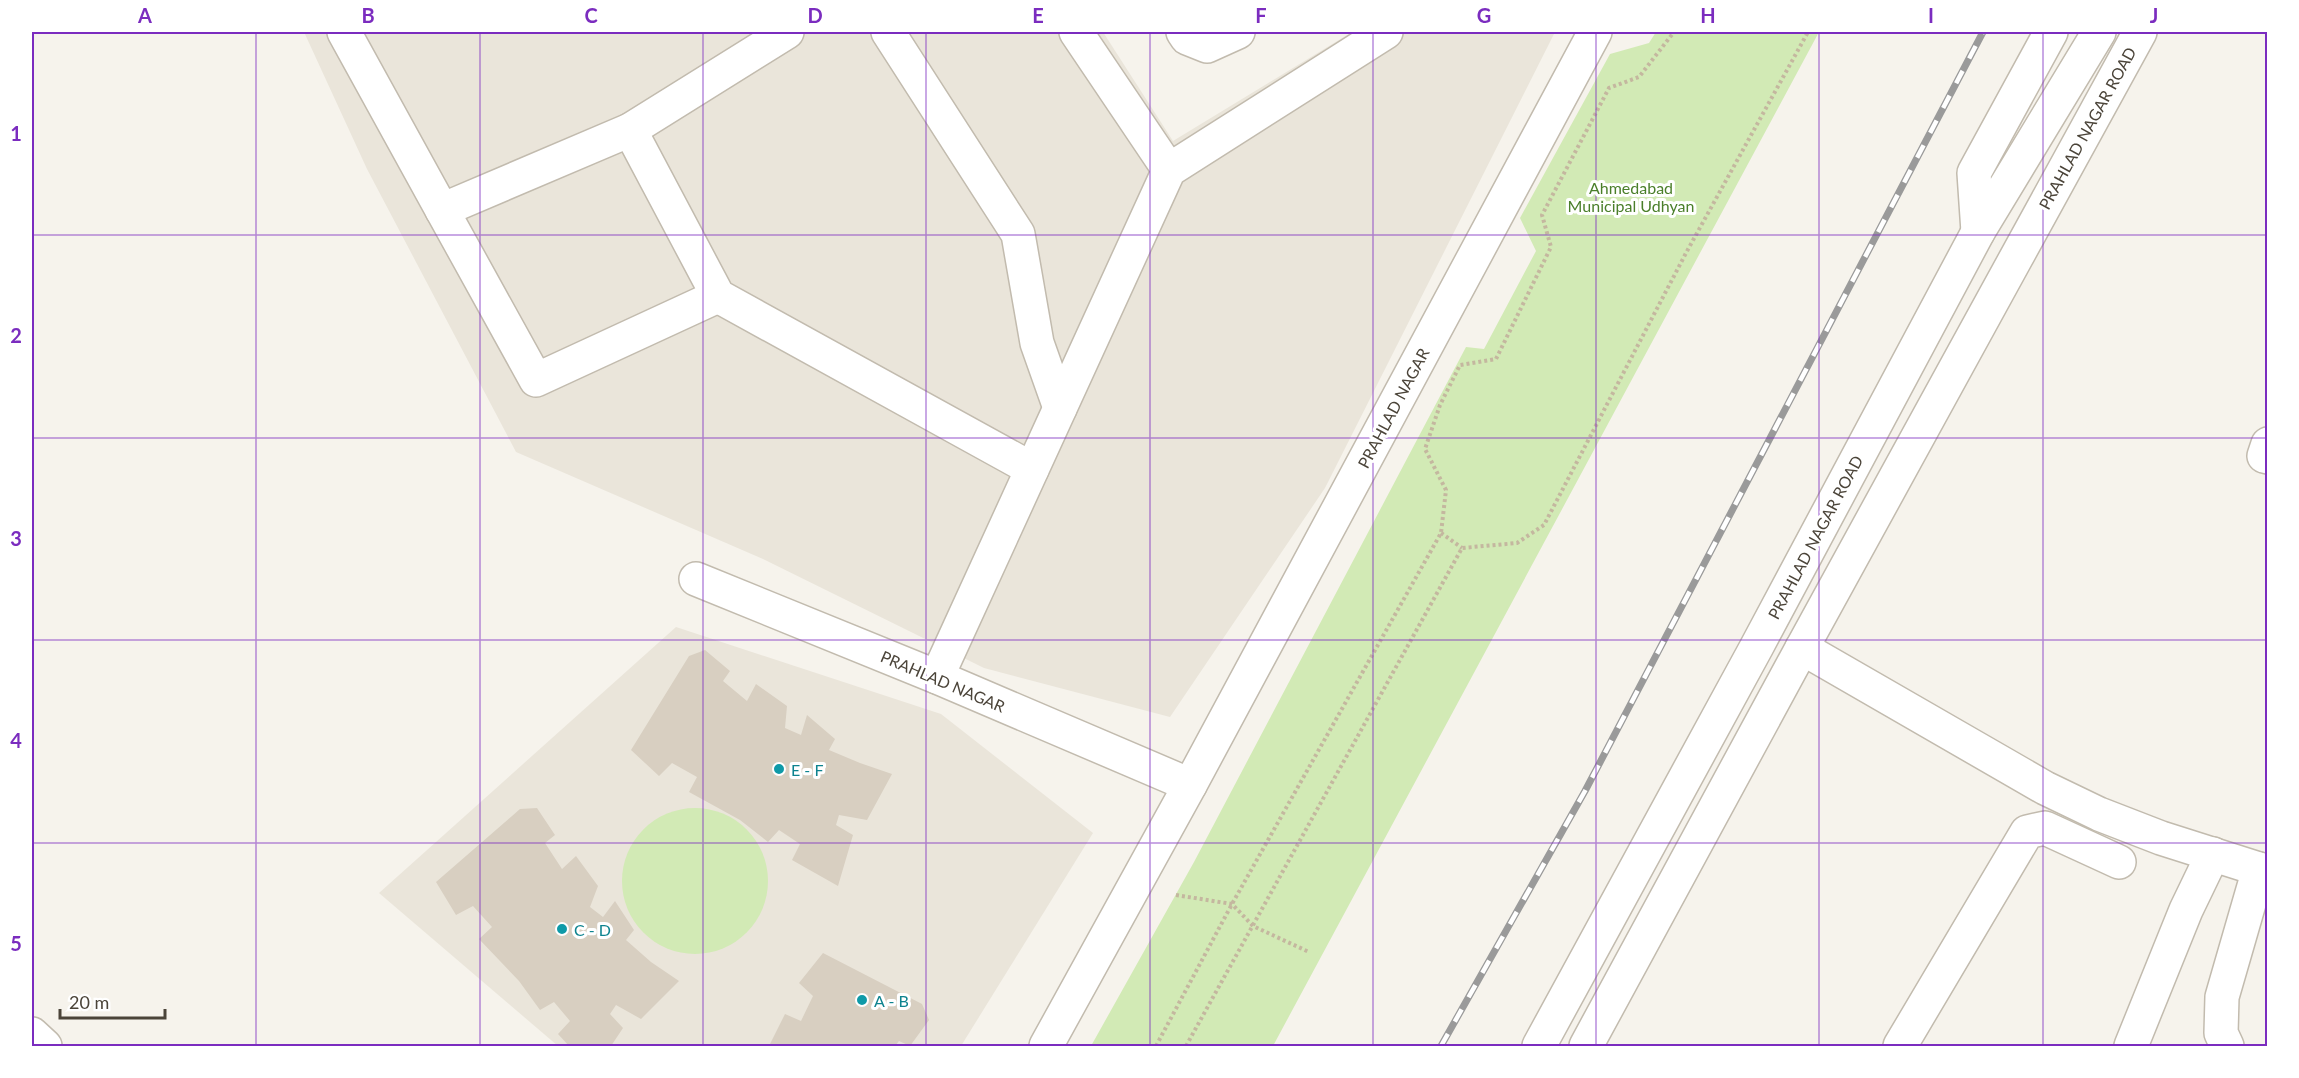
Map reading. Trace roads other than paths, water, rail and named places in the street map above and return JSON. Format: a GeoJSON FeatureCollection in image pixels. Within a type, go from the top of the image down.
{"type":"FeatureCollection","features":[{"type":"Feature","properties":{"kind":"street"},"geometry":{"type":"LineString","coordinates":[[344,32],[536,380],[718,296]]}},
{"type":"Feature","properties":{"kind":"street"},"geometry":{"type":"LineString","coordinates":[[442,210],[630,130],[787,32]]}},
{"type":"Feature","properties":{"kind":"street"},"geometry":{"type":"LineString","coordinates":[[888,32],[1018,234],[1037,343],[1060,408]]}},
{"type":"Feature","properties":{"kind":"street"},"geometry":{"type":"LineString","coordinates":[[1076,32],[1169,170]]}},
{"type":"Feature","properties":{"kind":"street"},"geometry":{"type":"LineString","coordinates":[[1183,32],[1187,38],[1208,46],[1238,32]]}},
{"type":"Feature","properties":{"kind":"street"},"geometry":{"type":"LineString","coordinates":[[936,677],[1169,170],[1386,32]]}},
{"type":"Feature","properties":{"kind":"street","name":"PRAHLAD NAGAR"},"geometry":{"type":"LineString","coordinates":[[1046,1047],[1190,785],[1595,32]]}},
{"type":"Feature","properties":{"kind":"street"},"geometry":{"type":"LineString","coordinates":[[1978,232],[1974,173],[2051,32]]}},
{"type":"Feature","properties":{"kind":"street","name":"PRAHLAD NAGAR ROAD"},"geometry":{"type":"LineString","coordinates":[[1539,1047],[1756,648],[1978,232],[2099,32]]}},
{"type":"Feature","properties":{"kind":"street","name":"PRAHLAD NAGAR ROAD"},"geometry":{"type":"LineString","coordinates":[[1586,1047],[2140,32]]}},
{"type":"Feature","properties":{"kind":"street"},"geometry":{"type":"LineString","coordinates":[[630,130],[718,296],[1032,469]]}},
{"type":"Feature","properties":{"kind":"street"},"geometry":{"type":"LineString","coordinates":[[2268,444],[2264,456],[2268,457]]}},
{"type":"Feature","properties":{"kind":"street","name":"PRAHLAD NAGAR"},"geometry":{"type":"LineString","coordinates":[[696,579],[936,677],[1190,785]]}},
{"type":"Feature","properties":{"kind":"street"},"geometry":{"type":"LineString","coordinates":[[1802,648],[2045,788],[2099,814],[2161,838],[2263,870],[2222,997],[2221,1033],[2227,1047]]}},
{"type":"Feature","properties":{"kind":"street"},"geometry":{"type":"LineString","coordinates":[[1900,1047],[2027,832],[2045,828],[2119,862]]}},
{"type":"Feature","properties":{"kind":"street"},"geometry":{"type":"LineString","coordinates":[[2131,1047],[2186,910],[2213,855]]}},
{"type":"Feature","properties":{"kind":"street"},"geometry":{"type":"LineString","coordinates":[[32,1034],[45,1047]]}},
{"type":"Feature","properties":{"kind":"railway"},"geometry":{"type":"LineString","coordinates":[[1441,1046],[1585,791],[1983,32]]}},
{"type":"Feature","properties":{"kind":"place","name":"E - F"},"geometry":{"type":"Point","coordinates":[779,769]}},
{"type":"Feature","properties":{"kind":"place","name":"C - D"},"geometry":{"type":"Point","coordinates":[562,929]}},
{"type":"Feature","properties":{"kind":"place","name":"A - B"},"geometry":{"type":"Point","coordinates":[862,1000]}},
{"type":"Feature","properties":{"kind":"park label","name":"Ahmedabad Municipal Udhyan"},"geometry":{"type":"Point","coordinates":[1631,196]}}]}
